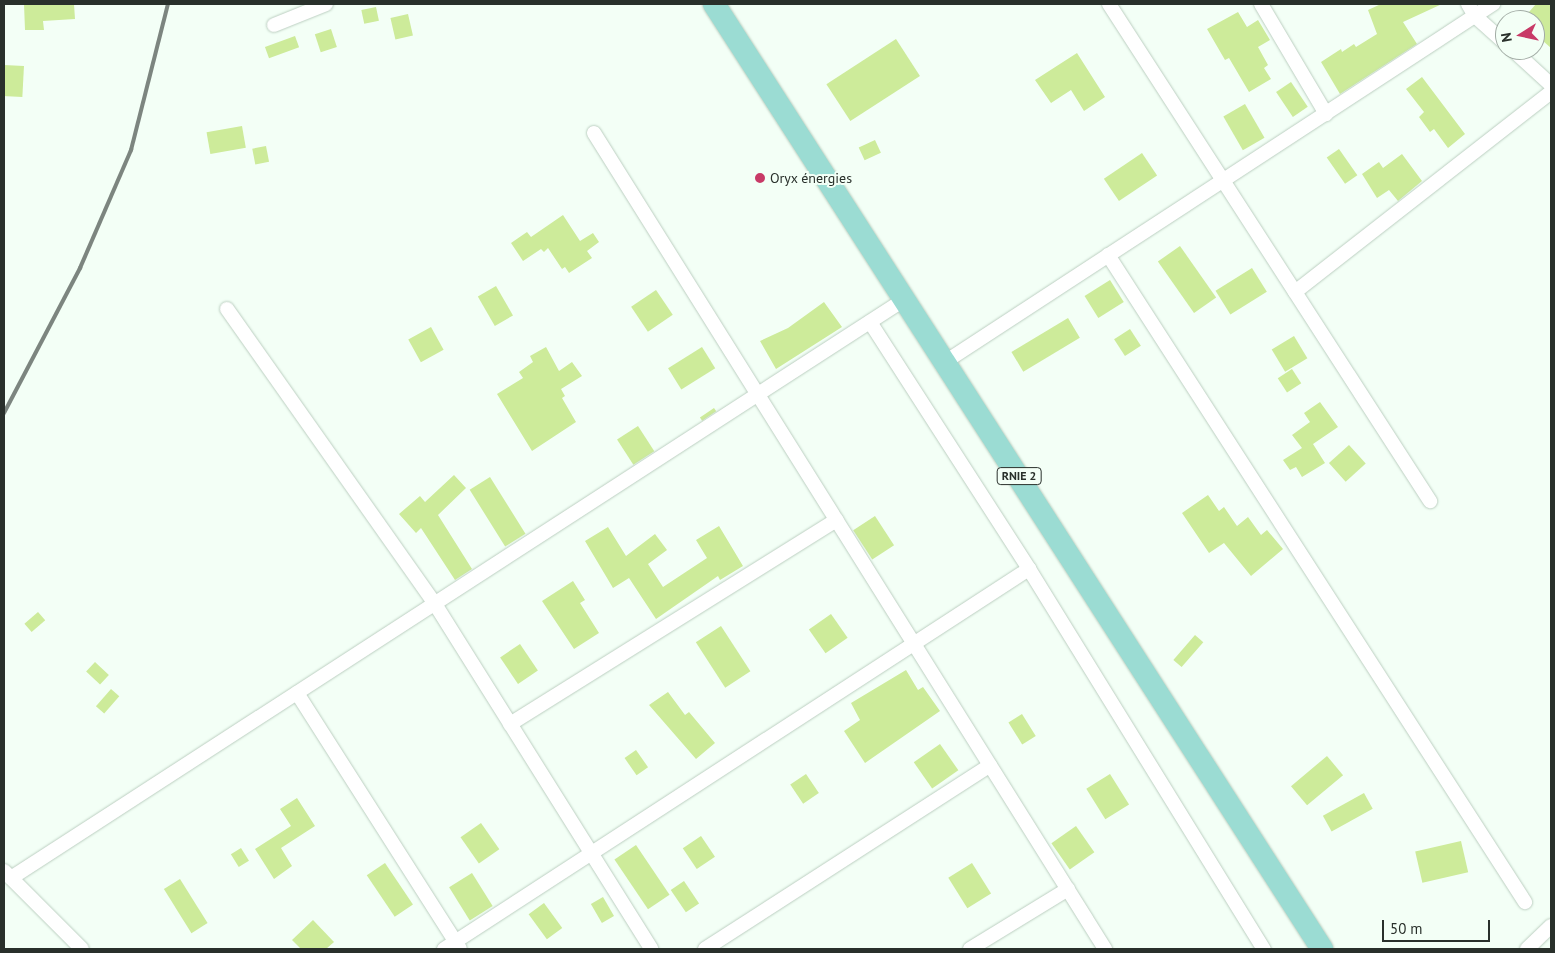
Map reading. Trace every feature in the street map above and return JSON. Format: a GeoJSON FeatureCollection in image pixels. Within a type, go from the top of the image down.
{"type":"FeatureCollection","features":[{"type":"Feature","properties":{"kind":"main road","name":"RNIE 2"},"geometry":{"type":"LineString","coordinates":[[714,4],[1322,949]]}},
{"type":"Feature","properties":{"kind":"street"},"geometry":{"type":"LineString","coordinates":[[274,25],[326,4]]}},
{"type":"Feature","properties":{"kind":"street"},"geometry":{"type":"LineString","coordinates":[[1109,4],[1430,501]]}},
{"type":"Feature","properties":{"kind":"street"},"geometry":{"type":"LineString","coordinates":[[1261,4],[1326,114]]}},
{"type":"Feature","properties":{"kind":"street"},"geometry":{"type":"LineString","coordinates":[[1468,4],[1476,16],[1495,34]]}},
{"type":"Feature","properties":{"kind":"street"},"geometry":{"type":"LineString","coordinates":[[945,362],[1493,4]]}},
{"type":"Feature","properties":{"kind":"street"},"geometry":{"type":"LineString","coordinates":[[1523,60],[1551,85]]}},
{"type":"Feature","properties":{"kind":"street"},"geometry":{"type":"LineString","coordinates":[[1295,292],[1551,92]]}},
{"type":"Feature","properties":{"kind":"street"},"geometry":{"type":"LineString","coordinates":[[594,133],[1105,949]]}},
{"type":"Feature","properties":{"kind":"street"},"geometry":{"type":"LineString","coordinates":[[1108,256],[1525,902]]}},
{"type":"Feature","properties":{"kind":"street"},"geometry":{"type":"LineString","coordinates":[[82,949],[7,875],[297,693],[905,300]]}},
{"type":"Feature","properties":{"kind":"street"},"geometry":{"type":"LineString","coordinates":[[227,309],[435,604],[651,949]]}},
{"type":"Feature","properties":{"kind":"street"},"geometry":{"type":"LineString","coordinates":[[870,322],[1029,569],[1262,948]]}},
{"type":"Feature","properties":{"kind":"street"},"geometry":{"type":"LineString","coordinates":[[510,724],[836,520]]}},
{"type":"Feature","properties":{"kind":"street"},"geometry":{"type":"LineString","coordinates":[[297,693],[453,947],[591,853],[1029,569]]}},
{"type":"Feature","properties":{"kind":"street"},"geometry":{"type":"LineString","coordinates":[[705,949],[990,765]]}},
{"type":"Feature","properties":{"kind":"street"},"geometry":{"type":"LineString","coordinates":[[970,949],[1068,889]]}},
{"type":"Feature","properties":{"kind":"street"},"geometry":{"type":"LineString","coordinates":[[1527,949],[1551,926]]}},
{"type":"Feature","properties":{"kind":"building"},"geometry":{"type":"Polygon","coordinates":[[[24,4],[74,4],[75,19],[43,21],[44,30],[25,30],[24,4]]]}},
{"type":"Feature","properties":{"kind":"building"},"geometry":{"type":"Polygon","coordinates":[[[1381,4],[1442,4],[1403,22],[1417,44],[1340,94],[1321,62],[1341,49],[1342,52],[1354,44],[1356,47],[1377,34],[1368,10],[1381,4]]]}},
{"type":"Feature","properties":{"kind":"building"},"geometry":{"type":"Polygon","coordinates":[[[1536,4],[1551,4],[1551,48],[1545,43],[1545,10],[1531,10],[1536,4]]]}},
{"type":"Feature","properties":{"kind":"building"},"geometry":{"type":"Polygon","coordinates":[[[376,7],[379,21],[364,24],[361,10],[376,7]]]}},
{"type":"Feature","properties":{"kind":"building"},"geometry":{"type":"Polygon","coordinates":[[[1238,12],[1247,27],[1258,20],[1270,40],[1258,47],[1268,65],[1264,68],[1271,79],[1249,92],[1229,58],[1225,60],[1207,29],[1238,12]]]}},
{"type":"Feature","properties":{"kind":"building"},"geometry":{"type":"Polygon","coordinates":[[[408,14],[413,35],[395,39],[390,18],[408,14]]]}},
{"type":"Feature","properties":{"kind":"building"},"geometry":{"type":"Polygon","coordinates":[[[331,29],[337,47],[321,52],[315,34],[331,29]]]}},
{"type":"Feature","properties":{"kind":"building"},"geometry":{"type":"Polygon","coordinates":[[[295,36],[299,47],[269,58],[265,47],[295,36]]]}},
{"type":"Feature","properties":{"kind":"building"},"geometry":{"type":"Polygon","coordinates":[[[896,39],[920,76],[850,121],[826,84],[896,39]]]}},
{"type":"Feature","properties":{"kind":"building"},"geometry":{"type":"Polygon","coordinates":[[[1077,53],[1105,97],[1084,111],[1071,90],[1051,103],[1035,80],[1077,53]]]}},
{"type":"Feature","properties":{"kind":"building"},"geometry":{"type":"Polygon","coordinates":[[[4,65],[24,66],[22,97],[4,96],[4,65]]]}},
{"type":"Feature","properties":{"kind":"building"},"geometry":{"type":"Polygon","coordinates":[[[1422,77],[1465,134],[1448,148],[1434,129],[1430,132],[1419,117],[1424,112],[1406,89],[1422,77]]]}},
{"type":"Feature","properties":{"kind":"building"},"geometry":{"type":"Polygon","coordinates":[[[1291,82],[1308,107],[1293,117],[1276,92],[1291,82]]]}},
{"type":"Feature","properties":{"kind":"building"},"geometry":{"type":"Polygon","coordinates":[[[1245,104],[1264,138],[1243,150],[1223,116],[1245,104]]]}},
{"type":"Feature","properties":{"kind":"building"},"geometry":{"type":"Polygon","coordinates":[[[242,126],[246,148],[210,154],[207,132],[242,126]]]}},
{"type":"Feature","properties":{"kind":"building"},"geometry":{"type":"Polygon","coordinates":[[[875,140],[881,153],[865,160],[859,148],[875,140]]]}},
{"type":"Feature","properties":{"kind":"building"},"geometry":{"type":"Polygon","coordinates":[[[266,146],[269,162],[255,164],[252,149],[266,146]]]}},
{"type":"Feature","properties":{"kind":"building"},"geometry":{"type":"Polygon","coordinates":[[[1339,149],[1357,175],[1345,184],[1327,158],[1339,149]]]}},
{"type":"Feature","properties":{"kind":"building"},"geometry":{"type":"Polygon","coordinates":[[[1142,153],[1157,175],[1119,201],[1104,179],[1142,153]]]}},
{"type":"Feature","properties":{"kind":"building"},"geometry":{"type":"Polygon","coordinates":[[[1402,154],[1422,181],[1398,201],[1389,190],[1377,198],[1362,174],[1379,162],[1383,168],[1402,154]]]}},
{"type":"Feature","properties":{"kind":"building"},"geometry":{"type":"Polygon","coordinates":[[[563,215],[580,241],[593,233],[599,242],[587,251],[592,258],[569,273],[565,267],[562,269],[548,248],[544,252],[541,249],[523,261],[511,243],[527,232],[531,237],[563,215]]]}},
{"type":"Feature","properties":{"kind":"building"},"geometry":{"type":"Polygon","coordinates":[[[1180,246],[1216,298],[1194,313],[1158,261],[1180,246]]]}},
{"type":"Feature","properties":{"kind":"building"},"geometry":{"type":"Polygon","coordinates":[[[1252,268],[1267,292],[1230,315],[1216,291],[1252,268]]]}},
{"type":"Feature","properties":{"kind":"building"},"geometry":{"type":"Polygon","coordinates":[[[1110,280],[1124,302],[1098,318],[1085,296],[1110,280]]]}},
{"type":"Feature","properties":{"kind":"building"},"geometry":{"type":"Polygon","coordinates":[[[496,286],[513,315],[495,326],[478,296],[496,286]]]}},
{"type":"Feature","properties":{"kind":"building"},"geometry":{"type":"Polygon","coordinates":[[[656,290],[673,315],[648,332],[631,307],[656,290]]]}},
{"type":"Feature","properties":{"kind":"building"},"geometry":{"type":"Polygon","coordinates":[[[824,302],[842,327],[776,369],[760,341],[788,328],[824,302]]]}},
{"type":"Feature","properties":{"kind":"building"},"geometry":{"type":"Polygon","coordinates":[[[1068,318],[1080,338],[1023,372],[1011,352],[1068,318]]]}},
{"type":"Feature","properties":{"kind":"building"},"geometry":{"type":"Polygon","coordinates":[[[431,327],[444,350],[421,362],[408,340],[431,327]]]}},
{"type":"Feature","properties":{"kind":"building"},"geometry":{"type":"Polygon","coordinates":[[[1130,329],[1141,346],[1125,356],[1114,339],[1130,329]]]}},
{"type":"Feature","properties":{"kind":"building"},"geometry":{"type":"Polygon","coordinates":[[[1294,336],[1307,358],[1285,372],[1272,349],[1294,336]]]}},
{"type":"Feature","properties":{"kind":"building"},"geometry":{"type":"Polygon","coordinates":[[[546,347],[559,371],[572,362],[582,376],[561,389],[565,396],[562,398],[576,422],[532,451],[497,394],[523,378],[519,372],[533,362],[530,356],[546,347]]]}},
{"type":"Feature","properties":{"kind":"building"},"geometry":{"type":"Polygon","coordinates":[[[702,347],[715,368],[681,389],[668,368],[702,347]]]}},
{"type":"Feature","properties":{"kind":"building"},"geometry":{"type":"Polygon","coordinates":[[[1292,369],[1301,383],[1287,393],[1278,378],[1292,369]]]}},
{"type":"Feature","properties":{"kind":"building"},"geometry":{"type":"Polygon","coordinates":[[[1320,402],[1338,427],[1313,444],[1325,463],[1302,477],[1296,467],[1290,470],[1283,460],[1302,448],[1292,435],[1310,422],[1304,413],[1320,402]]]}},
{"type":"Feature","properties":{"kind":"building"},"geometry":{"type":"Polygon","coordinates":[[[714,408],[716,411],[702,421],[700,418],[714,408]]]}},
{"type":"Feature","properties":{"kind":"building"},"geometry":{"type":"Polygon","coordinates":[[[638,426],[654,451],[633,465],[617,440],[638,426]]]}},
{"type":"Feature","properties":{"kind":"building"},"geometry":{"type":"Polygon","coordinates":[[[1349,445],[1366,464],[1346,482],[1329,463],[1349,445]]]}},
{"type":"Feature","properties":{"kind":"building"},"geometry":{"type":"Polygon","coordinates":[[[454,475],[466,488],[438,515],[472,569],[455,580],[421,528],[416,533],[399,514],[420,496],[425,502],[454,475]]]}},
{"type":"Feature","properties":{"kind":"building"},"geometry":{"type":"Polygon","coordinates":[[[490,477],[526,534],[505,547],[470,490],[490,477]]]}},
{"type":"Feature","properties":{"kind":"building"},"geometry":{"type":"Polygon","coordinates":[[[1208,495],[1219,511],[1224,507],[1237,526],[1248,517],[1261,535],[1267,530],[1283,549],[1251,576],[1224,543],[1209,553],[1182,513],[1208,495]]]}},
{"type":"Feature","properties":{"kind":"building"},"geometry":{"type":"Polygon","coordinates":[[[875,516],[894,545],[872,560],[853,530],[875,516]]]}},
{"type":"Feature","properties":{"kind":"building"},"geometry":{"type":"Polygon","coordinates":[[[719,526],[743,566],[720,580],[718,576],[656,619],[629,578],[613,588],[585,541],[608,527],[626,556],[655,534],[667,550],[648,564],[663,587],[707,558],[696,540],[719,526]]]}},
{"type":"Feature","properties":{"kind":"building"},"geometry":{"type":"Polygon","coordinates":[[[573,581],[585,600],[580,603],[599,633],[574,649],[542,601],[573,581]]]}},
{"type":"Feature","properties":{"kind":"building"},"geometry":{"type":"Polygon","coordinates":[[[38,612],[45,620],[32,632],[24,624],[38,612]]]}},
{"type":"Feature","properties":{"kind":"building"},"geometry":{"type":"Polygon","coordinates":[[[831,614],[848,638],[826,653],[809,629],[831,614]]]}},
{"type":"Feature","properties":{"kind":"building"},"geometry":{"type":"Polygon","coordinates":[[[721,626],[750,671],[725,688],[696,642],[721,626]]]}},
{"type":"Feature","properties":{"kind":"building"},"geometry":{"type":"Polygon","coordinates":[[[1195,635],[1203,642],[1182,667],[1173,660],[1195,635]]]}},
{"type":"Feature","properties":{"kind":"building"},"geometry":{"type":"Polygon","coordinates":[[[520,644],[538,671],[518,684],[500,657],[520,644]]]}},
{"type":"Feature","properties":{"kind":"building"},"geometry":{"type":"Polygon","coordinates":[[[95,662],[109,675],[100,684],[86,672],[95,662]]]}},
{"type":"Feature","properties":{"kind":"building"},"geometry":{"type":"Polygon","coordinates":[[[906,670],[918,690],[923,687],[940,711],[865,763],[844,731],[860,720],[851,703],[906,670]]]}},
{"type":"Feature","properties":{"kind":"building"},"geometry":{"type":"Polygon","coordinates":[[[111,689],[119,696],[104,714],[96,706],[111,689]]]}},
{"type":"Feature","properties":{"kind":"building"},"geometry":{"type":"Polygon","coordinates":[[[668,692],[685,715],[689,712],[715,743],[696,759],[649,705],[668,692]]]}},
{"type":"Feature","properties":{"kind":"building"},"geometry":{"type":"Polygon","coordinates":[[[1022,714],[1036,736],[1022,745],[1008,722],[1022,714]]]}},
{"type":"Feature","properties":{"kind":"building"},"geometry":{"type":"Polygon","coordinates":[[[940,744],[958,770],[932,789],[914,762],[940,744]]]}},
{"type":"Feature","properties":{"kind":"building"},"geometry":{"type":"Polygon","coordinates":[[[636,750],[648,767],[637,775],[625,758],[636,750]]]}},
{"type":"Feature","properties":{"kind":"building"},"geometry":{"type":"Polygon","coordinates":[[[1327,756],[1343,775],[1307,805],[1291,786],[1327,756]]]}},
{"type":"Feature","properties":{"kind":"building"},"geometry":{"type":"Polygon","coordinates":[[[806,774],[819,793],[803,804],[790,785],[806,774]]]}},
{"type":"Feature","properties":{"kind":"building"},"geometry":{"type":"Polygon","coordinates":[[[1110,774],[1129,805],[1105,819],[1086,789],[1110,774]]]}},
{"type":"Feature","properties":{"kind":"building"},"geometry":{"type":"Polygon","coordinates":[[[1364,793],[1373,809],[1332,832],[1323,816],[1364,793]]]}},
{"type":"Feature","properties":{"kind":"building"},"geometry":{"type":"Polygon","coordinates":[[[297,798],[315,826],[281,848],[292,866],[274,879],[255,849],[291,826],[280,809],[297,798]]]}},
{"type":"Feature","properties":{"kind":"building"},"geometry":{"type":"Polygon","coordinates":[[[481,823],[499,849],[479,864],[461,837],[481,823]]]}},
{"type":"Feature","properties":{"kind":"building"},"geometry":{"type":"Polygon","coordinates":[[[1076,826],[1094,852],[1070,869],[1051,843],[1076,826]]]}},
{"type":"Feature","properties":{"kind":"building"},"geometry":{"type":"Polygon","coordinates":[[[701,836],[715,857],[697,869],[683,848],[701,836]]]}},
{"type":"Feature","properties":{"kind":"building"},"geometry":{"type":"Polygon","coordinates":[[[1461,841],[1468,872],[1422,883],[1415,852],[1461,841]]]}},
{"type":"Feature","properties":{"kind":"building"},"geometry":{"type":"Polygon","coordinates":[[[636,845],[670,895],[648,909],[614,860],[636,845]]]}},
{"type":"Feature","properties":{"kind":"building"},"geometry":{"type":"Polygon","coordinates":[[[241,848],[249,861],[239,867],[231,854],[241,848]]]}},
{"type":"Feature","properties":{"kind":"building"},"geometry":{"type":"Polygon","coordinates":[[[385,863],[413,904],[395,917],[367,875],[385,863]]]}},
{"type":"Feature","properties":{"kind":"building"},"geometry":{"type":"Polygon","coordinates":[[[972,863],[991,894],[967,908],[948,878],[972,863]]]}},
{"type":"Feature","properties":{"kind":"building"},"geometry":{"type":"Polygon","coordinates":[[[472,873],[493,906],[470,920],[449,887],[472,873]]]}},
{"type":"Feature","properties":{"kind":"building"},"geometry":{"type":"Polygon","coordinates":[[[180,879],[208,923],[191,933],[164,889],[180,879]]]}},
{"type":"Feature","properties":{"kind":"building"},"geometry":{"type":"Polygon","coordinates":[[[684,881],[699,903],[686,912],[671,890],[684,881]]]}},
{"type":"Feature","properties":{"kind":"building"},"geometry":{"type":"Polygon","coordinates":[[[603,897],[614,916],[602,923],[591,904],[603,897]]]}},
{"type":"Feature","properties":{"kind":"building"},"geometry":{"type":"Polygon","coordinates":[[[544,903],[562,928],[547,939],[529,914],[544,903]]]}},
{"type":"Feature","properties":{"kind":"building"},"geometry":{"type":"Polygon","coordinates":[[[313,920],[334,942],[326,949],[301,949],[292,940],[313,920]]]}},
{"type":"Feature","properties":{"kind":"railway"},"geometry":{"type":"LineString","coordinates":[[4,413],[80,268],[131,150],[168,4]]}},
{"type":"Feature","properties":{"kind":"place","name":"Oryx énergies"},"geometry":{"type":"Point","coordinates":[760,178]}}]}
